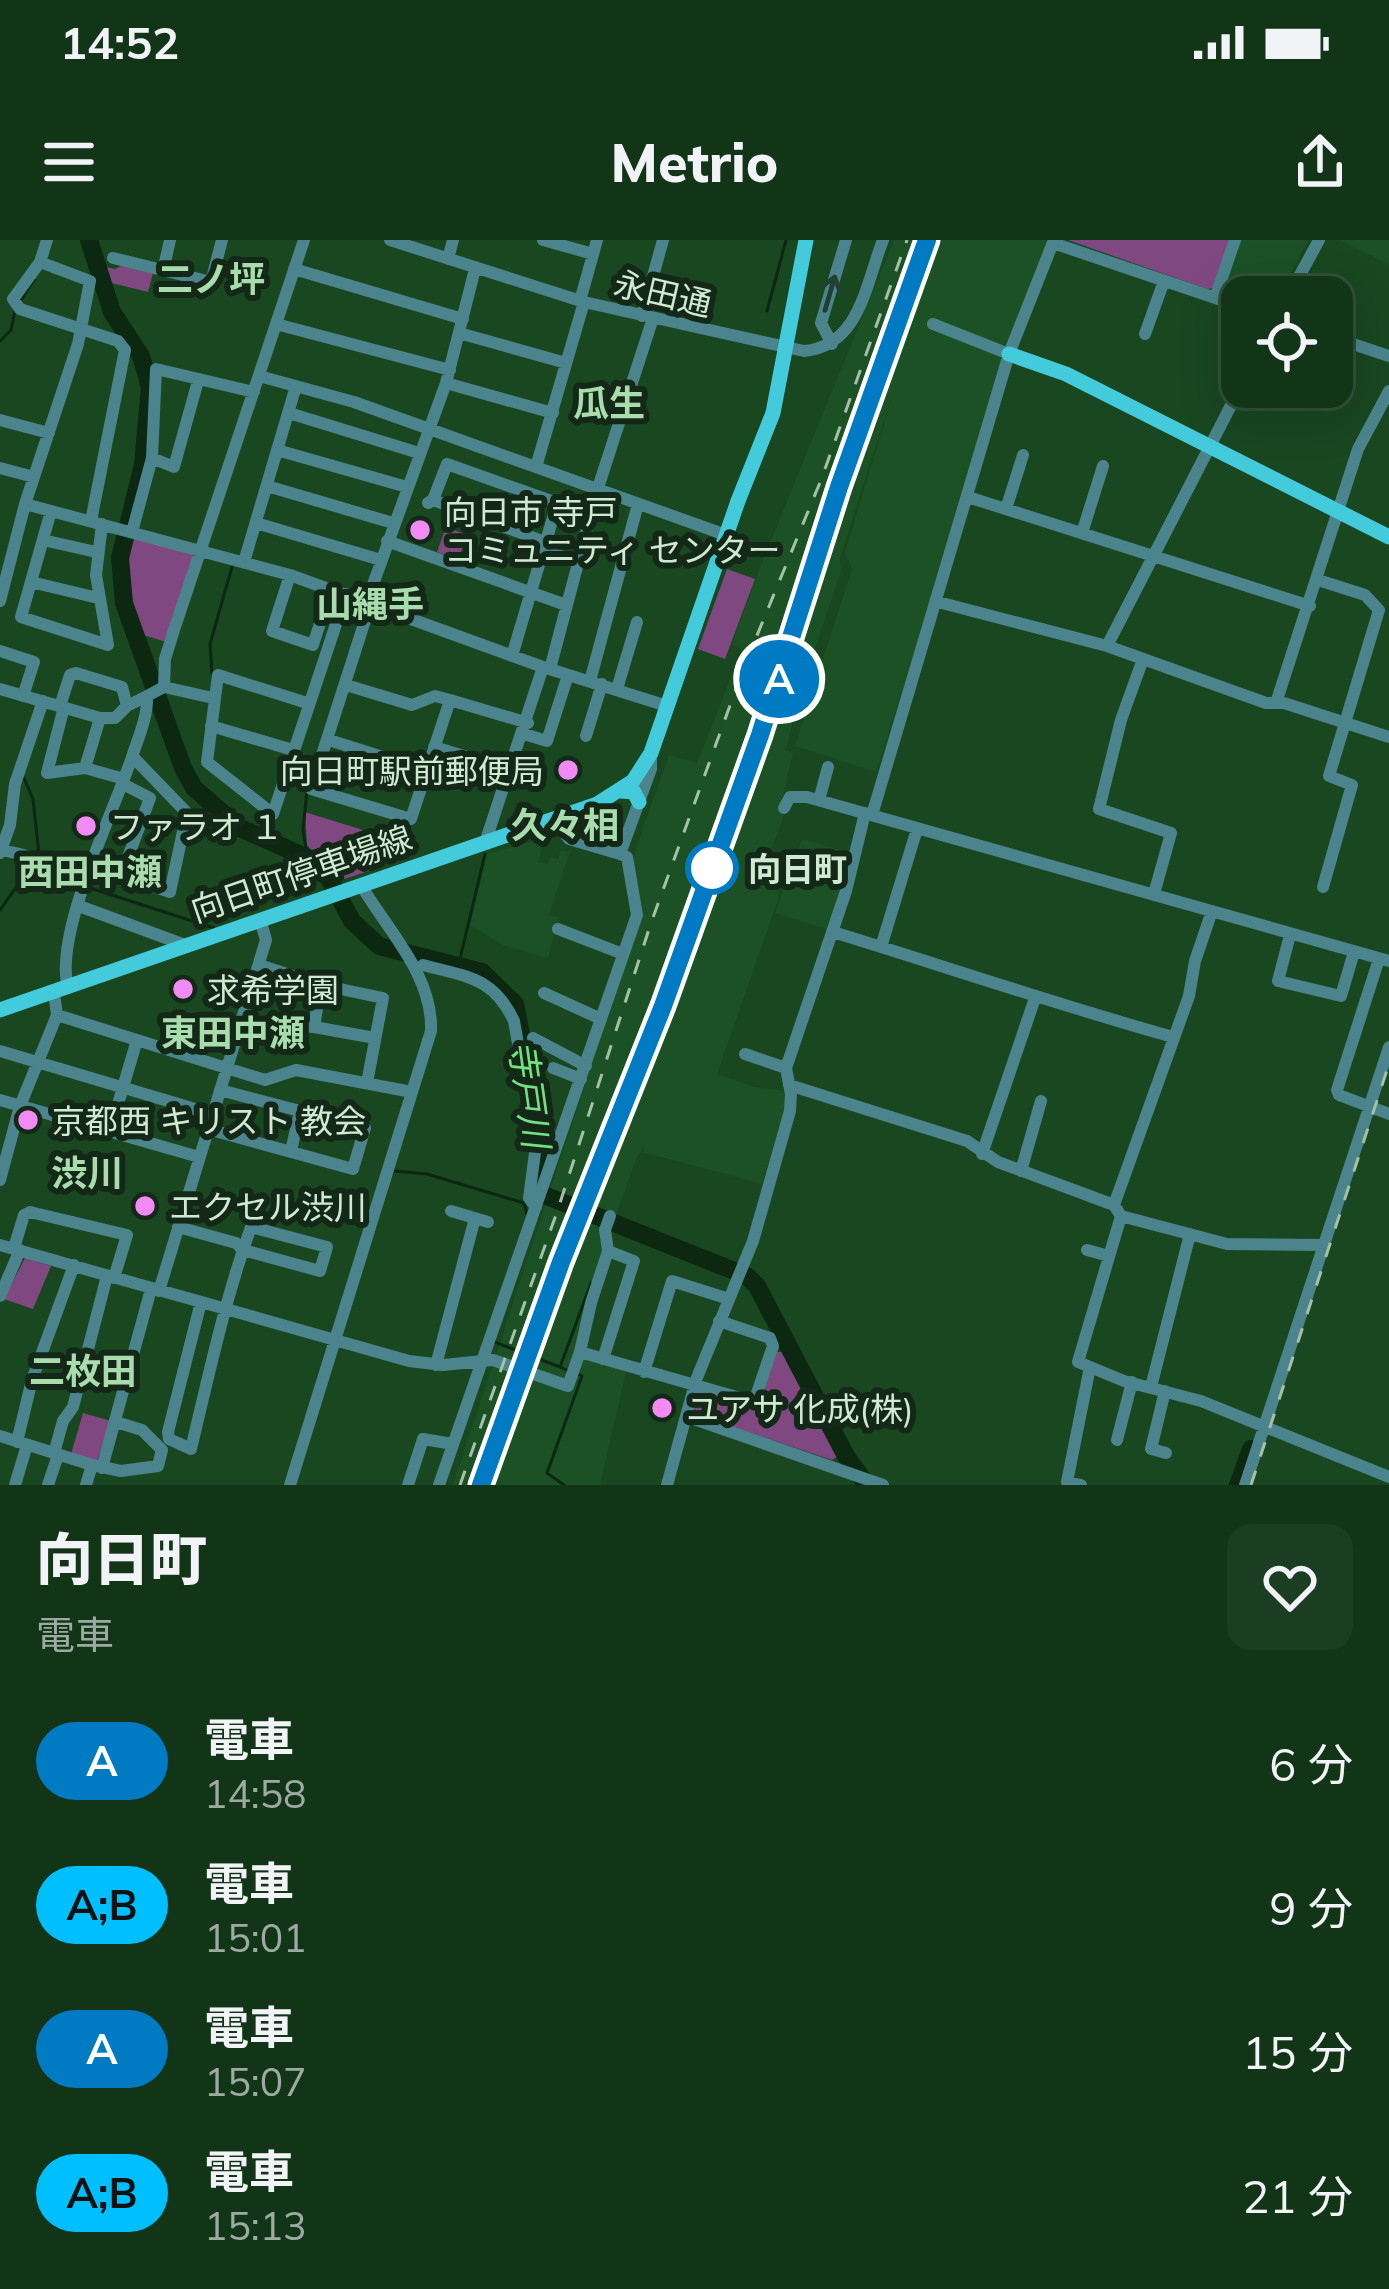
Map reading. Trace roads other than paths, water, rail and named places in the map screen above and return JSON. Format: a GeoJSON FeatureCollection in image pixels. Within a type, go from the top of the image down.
{"type":"FeatureCollection","features":[{"type":"Feature","properties":{"kind":"main road"},"geometry":{"type":"LineString","coordinates":[[620,791],[651,753],[773,413],[806,240]]}},
{"type":"Feature","properties":{"kind":"main road"},"geometry":{"type":"LineString","coordinates":[[1009,354],[1066,374],[1389,536]]}},
{"type":"Feature","properties":{"kind":"main road"},"geometry":{"type":"LineString","coordinates":[[620,791],[634,792],[639,802]]}},
{"type":"Feature","properties":{"kind":"main road","name":"向日町停車場線"},"geometry":{"type":"LineString","coordinates":[[0,1010],[597,805],[620,791]]}},
{"type":"Feature","properties":{"kind":"street"},"geometry":{"type":"LineString","coordinates":[[47,240],[40,262],[13,299],[20,309],[118,340],[125,350],[96,522],[98,598],[108,645],[21,617],[51,511]]}},
{"type":"Feature","properties":{"kind":"street"},"geometry":{"type":"LineString","coordinates":[[164,271],[170,240]]}},
{"type":"Feature","properties":{"kind":"street"},"geometry":{"type":"LineString","coordinates":[[113,258],[211,282],[222,240]]}},
{"type":"Feature","properties":{"kind":"street"},"geometry":{"type":"LineString","coordinates":[[0,1180],[20,1106],[57,1015],[79,906],[156,691],[304,240]]}},
{"type":"Feature","properties":{"kind":"street","name":"永田通"},"geometry":{"type":"LineString","coordinates":[[390,240],[582,302],[788,350]]}},
{"type":"Feature","properties":{"kind":"street"},"geometry":{"type":"LineString","coordinates":[[448,259],[453,240]]}},
{"type":"Feature","properties":{"kind":"street"},"geometry":{"type":"LineString","coordinates":[[536,467],[595,247],[543,240]]}},
{"type":"Feature","properties":{"kind":"street"},"geometry":{"type":"LineString","coordinates":[[486,840],[566,605],[647,317],[663,240]]}},
{"type":"Feature","properties":{"kind":"street"},"geometry":{"type":"LineString","coordinates":[[832,344],[821,323],[846,240]]}},
{"type":"Feature","properties":{"kind":"street"},"geometry":{"type":"LineString","coordinates":[[788,350],[817,350],[832,344],[850,326],[883,240]]}},
{"type":"Feature","properties":{"kind":"street"},"geometry":{"type":"LineString","coordinates":[[1215,298],[1235,240]]}},
{"type":"Feature","properties":{"kind":"street"},"geometry":{"type":"LineString","coordinates":[[1299,276],[1319,240]]}},
{"type":"Feature","properties":{"kind":"street"},"geometry":{"type":"LineString","coordinates":[[667,1485],[694,1387],[741,1272],[790,1111],[786,1068],[938,602],[1009,354],[1053,242],[1221,300]]}},
{"type":"Feature","properties":{"kind":"street"},"geometry":{"type":"LineString","coordinates":[[0,601],[82,331],[90,281],[40,262]]}},
{"type":"Feature","properties":{"kind":"street"},"geometry":{"type":"LineString","coordinates":[[294,269],[566,363]]}},
{"type":"Feature","properties":{"kind":"street"},"geometry":{"type":"LineString","coordinates":[[450,700],[412,819],[311,789],[387,541],[448,376],[476,269]]}},
{"type":"Feature","properties":{"kind":"street"},"geometry":{"type":"LineString","coordinates":[[1145,334],[1164,281]]}},
{"type":"Feature","properties":{"kind":"street"},"geometry":{"type":"LineString","coordinates":[[276,324],[553,413]]}},
{"type":"Feature","properties":{"kind":"street"},"geometry":{"type":"LineString","coordinates":[[933,324],[1009,354]]}},
{"type":"Feature","properties":{"kind":"street"},"geometry":{"type":"LineString","coordinates":[[1353,344],[1389,356]]}},
{"type":"Feature","properties":{"kind":"street"},"geometry":{"type":"LineString","coordinates":[[127,530],[152,458],[156,369],[198,382]]}},
{"type":"Feature","properties":{"kind":"street"},"geometry":{"type":"LineString","coordinates":[[259,376],[429,430],[726,535]]}},
{"type":"Feature","properties":{"kind":"street"},"geometry":{"type":"LineString","coordinates":[[152,458],[174,467],[198,382],[205,378],[254,392]]}},
{"type":"Feature","properties":{"kind":"street"},"geometry":{"type":"LineString","coordinates":[[244,562],[296,386]]}},
{"type":"Feature","properties":{"kind":"street"},"geometry":{"type":"LineString","coordinates":[[1276,703],[1358,449],[1389,391]]}},
{"type":"Feature","properties":{"kind":"street"},"geometry":{"type":"LineString","coordinates":[[1107,646],[1229,408]]}},
{"type":"Feature","properties":{"kind":"street"},"geometry":{"type":"LineString","coordinates":[[289,413],[419,453]]}},
{"type":"Feature","properties":{"kind":"street"},"geometry":{"type":"LineString","coordinates":[[0,420],[49,433]]}},
{"type":"Feature","properties":{"kind":"street"},"geometry":{"type":"LineString","coordinates":[[278,450],[406,487]]}},
{"type":"Feature","properties":{"kind":"street"},"geometry":{"type":"LineString","coordinates":[[1006,509],[1023,455]]}},
{"type":"Feature","properties":{"kind":"street"},"geometry":{"type":"LineString","coordinates":[[578,561],[430,502],[447,464],[591,515]]}},
{"type":"Feature","properties":{"kind":"street"},"geometry":{"type":"LineString","coordinates":[[1082,533],[1103,466]]}},
{"type":"Feature","properties":{"kind":"street"},"geometry":{"type":"LineString","coordinates":[[0,468],[34,477]]}},
{"type":"Feature","properties":{"kind":"street"},"geometry":{"type":"LineString","coordinates":[[267,486],[393,523]]}},
{"type":"Feature","properties":{"kind":"street"},"geometry":{"type":"LineString","coordinates":[[968,497],[1310,606]]}},
{"type":"Feature","properties":{"kind":"street"},"geometry":{"type":"LineString","coordinates":[[586,736],[638,503]]}},
{"type":"Feature","properties":{"kind":"street"},"geometry":{"type":"LineString","coordinates":[[26,504],[290,575],[546,668],[667,706]]}},
{"type":"Feature","properties":{"kind":"street"},"geometry":{"type":"LineString","coordinates":[[512,656],[557,504]]}},
{"type":"Feature","properties":{"kind":"street"},"geometry":{"type":"LineString","coordinates":[[256,523],[381,560]]}},
{"type":"Feature","properties":{"kind":"street"},"geometry":{"type":"LineString","coordinates":[[43,540],[96,552]]}},
{"type":"Feature","properties":{"kind":"street"},"geometry":{"type":"LineString","coordinates":[[387,541],[566,605]]}},
{"type":"Feature","properties":{"kind":"street"},"geometry":{"type":"LineString","coordinates":[[290,575],[272,631],[313,645],[331,589]]}},
{"type":"Feature","properties":{"kind":"street"},"geometry":{"type":"LineString","coordinates":[[1318,580],[1366,595],[1378,610],[1329,776],[1352,785],[1323,887]]}},
{"type":"Feature","properties":{"kind":"street"},"geometry":{"type":"LineString","coordinates":[[31,582],[98,598]]}},
{"type":"Feature","properties":{"kind":"street"},"geometry":{"type":"LineString","coordinates":[[307,703],[218,675],[207,762],[273,814],[346,594]]}},
{"type":"Feature","properties":{"kind":"street"},"geometry":{"type":"LineString","coordinates":[[938,602],[1107,646],[1266,703],[1389,737]]}},
{"type":"Feature","properties":{"kind":"street"},"geometry":{"type":"LineString","coordinates":[[616,689],[637,622]]}},
{"type":"Feature","properties":{"kind":"street"},"geometry":{"type":"LineString","coordinates":[[0,651],[34,662],[23,696]]}},
{"type":"Feature","properties":{"kind":"street"},"geometry":{"type":"LineString","coordinates":[[1143,659],[1121,720],[1099,808],[1171,833],[1154,894]]}},
{"type":"Feature","properties":{"kind":"street"},"geometry":{"type":"LineString","coordinates":[[346,686],[412,705],[435,696],[450,700],[526,728],[547,741],[568,674]]}},
{"type":"Feature","properties":{"kind":"street"},"geometry":{"type":"LineString","coordinates":[[121,876],[150,798],[124,782],[85,768],[51,774],[45,770],[70,675],[122,687],[127,706]]}},
{"type":"Feature","properties":{"kind":"street"},"geometry":{"type":"LineString","coordinates":[[0,689],[100,718],[115,718],[156,691],[213,698]]}},
{"type":"Feature","properties":{"kind":"street"},"geometry":{"type":"LineString","coordinates":[[24,855],[1,851],[15,784],[43,701]]}},
{"type":"Feature","properties":{"kind":"street"},"geometry":{"type":"LineString","coordinates":[[85,768],[100,718]]}},
{"type":"Feature","properties":{"kind":"street"},"geometry":{"type":"LineString","coordinates":[[212,726],[292,750]]}},
{"type":"Feature","properties":{"kind":"street"},"geometry":{"type":"LineString","coordinates":[[328,740],[427,771]]}},
{"type":"Feature","properties":{"kind":"street"},"geometry":{"type":"LineString","coordinates":[[434,747],[511,770]]}},
{"type":"Feature","properties":{"kind":"street"},"geometry":{"type":"LineString","coordinates":[[620,854],[650,769],[651,753]]}},
{"type":"Feature","properties":{"kind":"street"},"geometry":{"type":"LineString","coordinates":[[92,866],[170,892],[188,813],[133,757]]}},
{"type":"Feature","properties":{"kind":"street"},"geometry":{"type":"LineString","coordinates":[[819,800],[828,767]]}},
{"type":"Feature","properties":{"kind":"street"},"geometry":{"type":"LineString","coordinates":[[784,808],[796,794],[1384,960],[1337,1090],[1339,1095],[1389,1114]]}},
{"type":"Feature","properties":{"kind":"street"},"geometry":{"type":"LineString","coordinates":[[439,1485],[638,915],[629,866],[620,854],[569,839],[553,819]]}},
{"type":"Feature","properties":{"kind":"street"},"geometry":{"type":"LineString","coordinates":[[880,947],[917,830]]}},
{"type":"Feature","properties":{"kind":"street"},"geometry":{"type":"LineString","coordinates":[[290,1485],[429,1040],[431,1013],[420,977],[361,885]]}},
{"type":"Feature","properties":{"kind":"street"},"geometry":{"type":"LineString","coordinates":[[79,906],[185,945]]}},
{"type":"Feature","properties":{"kind":"street"},"geometry":{"type":"LineString","coordinates":[[1212,911],[1118,1210],[1078,1362],[1202,1401],[1389,1477]]}},
{"type":"Feature","properties":{"kind":"street"},"geometry":{"type":"LineString","coordinates":[[86,1485],[116,1422],[259,965],[266,940],[260,920]]}},
{"type":"Feature","properties":{"kind":"street"},"geometry":{"type":"LineString","coordinates":[[558,929],[623,953]]}},
{"type":"Feature","properties":{"kind":"street"},"geometry":{"type":"LineString","coordinates":[[833,932],[1001,983],[1035,998],[1173,1036]]}},
{"type":"Feature","properties":{"kind":"street"},"geometry":{"type":"LineString","coordinates":[[1290,935],[1278,980],[1341,996],[1354,952]]}},
{"type":"Feature","properties":{"kind":"street"},"geometry":{"type":"LineString","coordinates":[[259,965],[383,998],[367,1083]]}},
{"type":"Feature","properties":{"kind":"street"},"geometry":{"type":"LineString","coordinates":[[423,965],[485,982],[514,1021],[536,1145],[529,1198],[540,1198]]}},
{"type":"Feature","properties":{"kind":"street"},"geometry":{"type":"LineString","coordinates":[[314,1027],[321,985]]}},
{"type":"Feature","properties":{"kind":"street"},"geometry":{"type":"LineString","coordinates":[[544,993],[601,1019]]}},
{"type":"Feature","properties":{"kind":"street"},"geometry":{"type":"LineString","coordinates":[[982,1154],[1035,998]]}},
{"type":"Feature","properties":{"kind":"street"},"geometry":{"type":"LineString","coordinates":[[57,1015],[266,1081],[296,1070],[412,1092]]}},
{"type":"Feature","properties":{"kind":"street"},"geometry":{"type":"LineString","coordinates":[[182,1022],[191,1018],[238,1027],[314,1027],[375,1038]]}},
{"type":"Feature","properties":{"kind":"street"},"geometry":{"type":"LineString","coordinates":[[533,1038],[583,1072]]}},
{"type":"Feature","properties":{"kind":"street"},"geometry":{"type":"LineString","coordinates":[[110,1131],[137,1040]]}},
{"type":"Feature","properties":{"kind":"street"},"geometry":{"type":"LineString","coordinates":[[1245,1485],[1389,1047]]}},
{"type":"Feature","properties":{"kind":"street"},"geometry":{"type":"LineString","coordinates":[[0,1051],[123,1088],[352,1169],[365,1128],[220,1090]]}},
{"type":"Feature","properties":{"kind":"street"},"geometry":{"type":"LineString","coordinates":[[745,1054],[786,1068]]}},
{"type":"Feature","properties":{"kind":"street"},"geometry":{"type":"LineString","coordinates":[[553,1068],[583,1072]]}},
{"type":"Feature","properties":{"kind":"street"},"geometry":{"type":"LineString","coordinates":[[789,1084],[967,1141],[982,1154],[1021,1171],[1190,1234],[1227,1244],[1323,1245]]}},
{"type":"Feature","properties":{"kind":"street"},"geometry":{"type":"LineString","coordinates":[[0,1100],[199,1157]]}},
{"type":"Feature","properties":{"kind":"street"},"geometry":{"type":"LineString","coordinates":[[1021,1171],[1041,1101]]}},
{"type":"Feature","properties":{"kind":"street"},"geometry":{"type":"LineString","coordinates":[[291,1151],[301,1111]]}},
{"type":"Feature","properties":{"kind":"street"},"geometry":{"type":"LineString","coordinates":[[436,1365],[482,1220],[451,1211]]}},
{"type":"Feature","properties":{"kind":"street"},"geometry":{"type":"LineString","coordinates":[[0,1296],[11,1248],[24,1215],[30,1212],[127,1235],[73,1407],[63,1420],[48,1485]]}},
{"type":"Feature","properties":{"kind":"street"},"geometry":{"type":"LineString","coordinates":[[11,1248],[337,1341],[436,1365],[494,1360],[568,1387],[608,1251],[608,1222]]}},
{"type":"Feature","properties":{"kind":"street"},"geometry":{"type":"LineString","coordinates":[[178,1227],[236,1243],[243,1250],[320,1270],[327,1247],[251,1227],[243,1250],[225,1309],[191,1449],[169,1439],[168,1432],[201,1302]]}},
{"type":"Feature","properties":{"kind":"street"},"geometry":{"type":"LineString","coordinates":[[1151,1448],[1158,1389],[1190,1234]]}},
{"type":"Feature","properties":{"kind":"street"},"geometry":{"type":"LineString","coordinates":[[1088,1250],[1109,1256]]}},
{"type":"Feature","properties":{"kind":"street"},"geometry":{"type":"LineString","coordinates":[[603,1359],[634,1261],[608,1251]]}},
{"type":"Feature","properties":{"kind":"street"},"geometry":{"type":"LineString","coordinates":[[15,1485],[32,1380],[74,1265]]}},
{"type":"Feature","properties":{"kind":"street"},"geometry":{"type":"LineString","coordinates":[[644,1372],[672,1281],[729,1299]]}},
{"type":"Feature","properties":{"kind":"street"},"geometry":{"type":"LineString","coordinates":[[580,1352],[754,1402],[773,1346],[770,1338],[718,1321]]}},
{"type":"Feature","properties":{"kind":"street"},"geometry":{"type":"LineString","coordinates":[[1081,1485],[1067,1482],[1090,1367]]}},
{"type":"Feature","properties":{"kind":"street"},"geometry":{"type":"LineString","coordinates":[[1117,1440],[1132,1382]]}},
{"type":"Feature","properties":{"kind":"street"},"geometry":{"type":"LineString","coordinates":[[688,1417],[854,1480],[883,1485]]}},
{"type":"Feature","properties":{"kind":"street"},"geometry":{"type":"LineString","coordinates":[[0,1436],[119,1478],[154,1470],[162,1450],[142,1430],[116,1422]]}},
{"type":"Feature","properties":{"kind":"street"},"geometry":{"type":"LineString","coordinates":[[408,1485],[423,1439],[453,1444]]}},
{"type":"Feature","properties":{"kind":"street"},"geometry":{"type":"LineString","coordinates":[[1136,1444],[1166,1453]]}},
{"type":"Feature","properties":{"kind":"waterway","name":"寺戸川"},"geometry":{"type":"LineString","coordinates":[[89,240],[112,312],[141,356],[150,387],[143,465],[120,558],[124,603],[194,788],[240,828],[321,864],[352,921],[379,946],[482,972],[515,1004],[540,1132],[539,1193],[747,1276],[757,1286],[846,1456],[867,1485]]}},
{"type":"Feature","properties":{"kind":"waterway"},"geometry":{"type":"LineString","coordinates":[[767,311],[786,240]]}},
{"type":"Feature","properties":{"kind":"waterway"},"geometry":{"type":"LineString","coordinates":[[20,302],[34,280]]}},
{"type":"Feature","properties":{"kind":"waterway"},"geometry":{"type":"LineString","coordinates":[[0,341],[11,330],[15,310]]}},
{"type":"Feature","properties":{"kind":"waterway"},"geometry":{"type":"LineString","coordinates":[[212,674],[210,644],[232,567]]}},
{"type":"Feature","properties":{"kind":"waterway"},"geometry":{"type":"LineString","coordinates":[[0,910],[39,855],[33,799],[24,778]]}},
{"type":"Feature","properties":{"kind":"waterway"},"geometry":{"type":"LineString","coordinates":[[307,790],[303,830],[307,854]]}},
{"type":"Feature","properties":{"kind":"waterway"},"geometry":{"type":"LineString","coordinates":[[458,967],[485,854]]}},
{"type":"Feature","properties":{"kind":"waterway"},"geometry":{"type":"LineString","coordinates":[[90,888],[214,928]]}},
{"type":"Feature","properties":{"kind":"waterway"},"geometry":{"type":"LineString","coordinates":[[395,1171],[427,1174],[524,1203],[527,1215]]}},
{"type":"Feature","properties":{"kind":"waterway"},"geometry":{"type":"LineString","coordinates":[[569,1371],[560,1367],[591,1283]]}},
{"type":"Feature","properties":{"kind":"waterway"},"geometry":{"type":"LineString","coordinates":[[492,1341],[560,1367]]}},
{"type":"Feature","properties":{"kind":"waterway"},"geometry":{"type":"LineString","coordinates":[[564,1485],[547,1473],[582,1376],[578,1374]]}},
{"type":"Feature","properties":{"kind":"waterway"},"geometry":{"type":"LineString","coordinates":[[1238,1485],[1251,1449]]}},
{"type":"Feature","properties":{"kind":"railway"},"geometry":{"type":"LineString","coordinates":[[460,1485],[557,1212],[651,923],[744,667],[821,480],[907,240]]}},
{"type":"Feature","properties":{"kind":"railway"},"geometry":{"type":"LineString","coordinates":[[481,1485],[760,735],[839,486],[928,240]]}},
{"type":"Feature","properties":{"kind":"railway"},"geometry":{"type":"LineString","coordinates":[[1251,1485],[1389,1064]]}},
{"type":"Feature","properties":{"kind":"train","name":"A"},"geometry":{"type":"LineString","coordinates":[[481,1485],[561,1262],[663,1006],[927,240]]}},
{"type":"Feature","properties":{"kind":"place","name":"向日市 寺戸 コミュニティ センター"},"geometry":{"type":"Point","coordinates":[420,530]}},
{"type":"Feature","properties":{"kind":"place","name":"向日町駅前郵便局"},"geometry":{"type":"Point","coordinates":[568,770]}},
{"type":"Feature","properties":{"kind":"place","name":"ファラオ １"},"geometry":{"type":"Point","coordinates":[86,826]}},
{"type":"Feature","properties":{"kind":"place","name":"向日町"},"geometry":{"type":"Point","coordinates":[712,868]}},
{"type":"Feature","properties":{"kind":"place","name":"求希学園"},"geometry":{"type":"Point","coordinates":[183,989]}},
{"type":"Feature","properties":{"kind":"place","name":"京都西 キリスト 教会"},"geometry":{"type":"Point","coordinates":[28,1120]}},
{"type":"Feature","properties":{"kind":"place","name":"エクセル渋川"},"geometry":{"type":"Point","coordinates":[145,1206]}},
{"type":"Feature","properties":{"kind":"place","name":"ユアサ 化成(株)"},"geometry":{"type":"Point","coordinates":[662,1408]}},
{"type":"Feature","properties":{"kind":"district","name":"二ノ坪"},"geometry":{"type":"Point","coordinates":[211,278]}},
{"type":"Feature","properties":{"kind":"district","name":"瓜生"},"geometry":{"type":"Point","coordinates":[609,402]}},
{"type":"Feature","properties":{"kind":"district","name":"山縄手"},"geometry":{"type":"Point","coordinates":[370,603]}},
{"type":"Feature","properties":{"kind":"district","name":"久々相"},"geometry":{"type":"Point","coordinates":[565,824]}},
{"type":"Feature","properties":{"kind":"district","name":"西田中瀬"},"geometry":{"type":"Point","coordinates":[90,871]}},
{"type":"Feature","properties":{"kind":"district","name":"東田中瀬"},"geometry":{"type":"Point","coordinates":[233,1032]}},
{"type":"Feature","properties":{"kind":"district","name":"渋川"},"geometry":{"type":"Point","coordinates":[87,1172]}},
{"type":"Feature","properties":{"kind":"district","name":"二枚田"},"geometry":{"type":"Point","coordinates":[83,1370]}}]}
